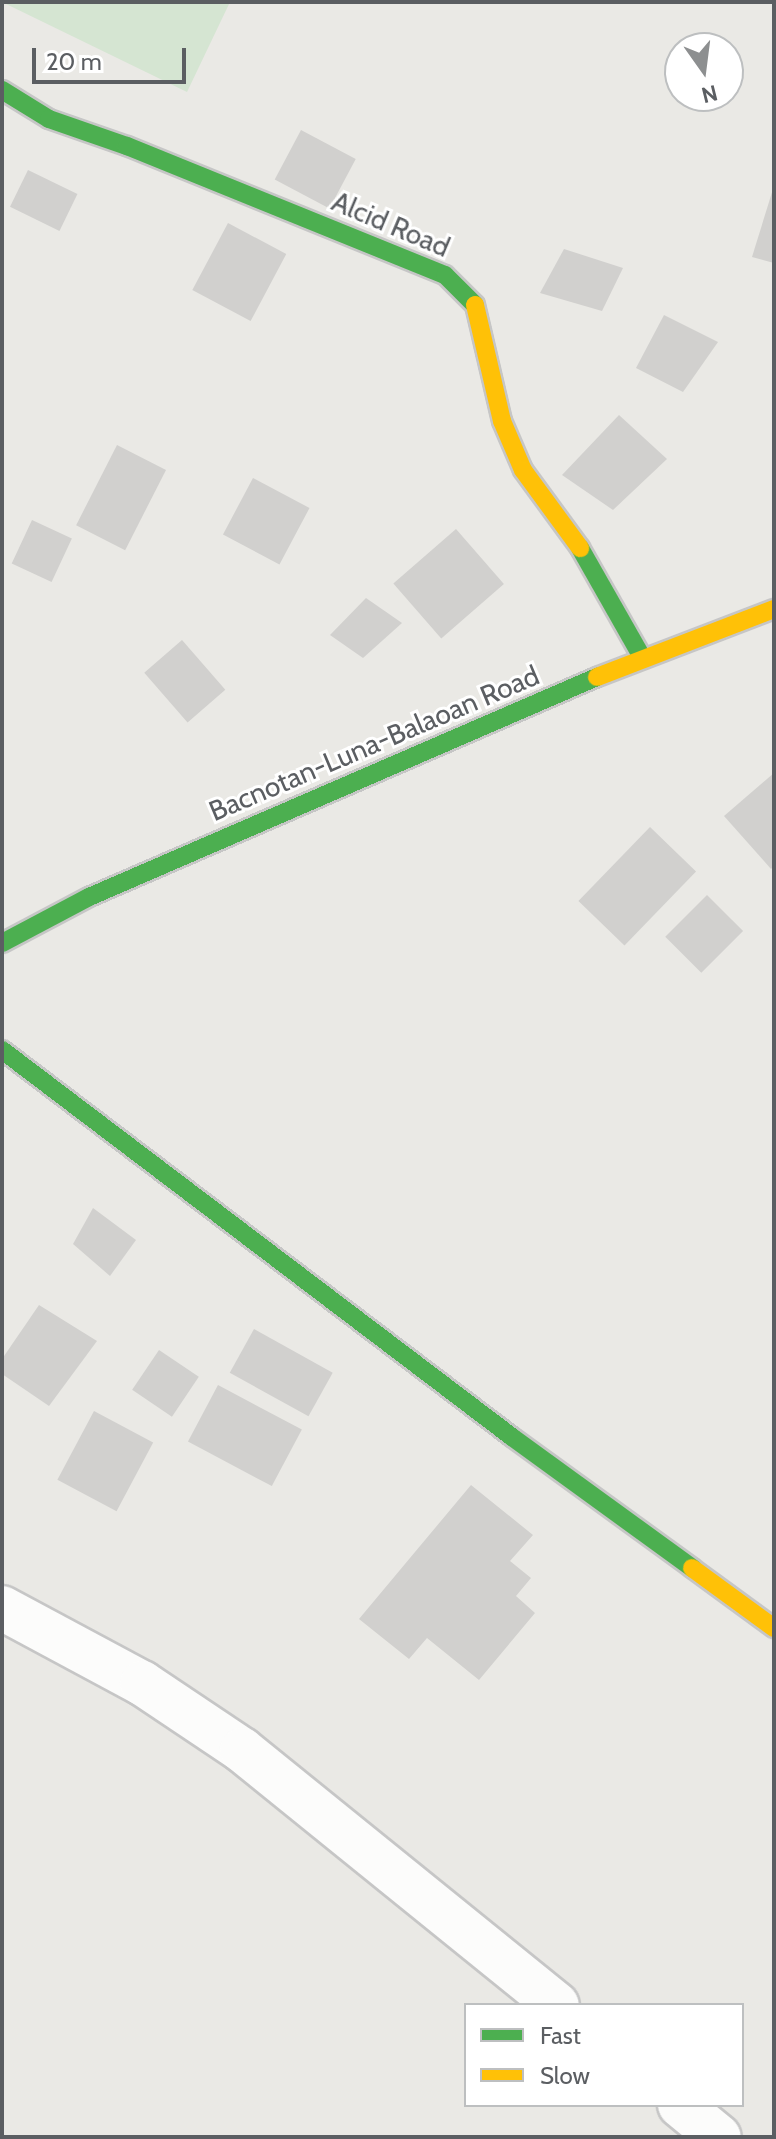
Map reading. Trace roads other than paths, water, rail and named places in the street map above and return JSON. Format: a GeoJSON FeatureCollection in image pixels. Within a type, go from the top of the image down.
{"type":"FeatureCollection","features":[{"type":"Feature","properties":{"kind":"street","name":"Alcid Road"},"geometry":{"type":"LineString","coordinates":[[2,90],[49,119],[127,146],[445,275],[463,289],[477,307],[502,421],[523,470],[578,545],[642,657]]}},
{"type":"Feature","properties":{"kind":"street","name":"Bacnotan-Luna-Balaoan Road"},"geometry":{"type":"LineString","coordinates":[[2,943],[89,897],[642,657],[774,609]]}},
{"type":"Feature","properties":{"kind":"street"},"geometry":{"type":"LineString","coordinates":[[2,1050],[512,1437],[774,1628]]}},
{"type":"Feature","properties":{"kind":"street"},"geometry":{"type":"LineString","coordinates":[[2,1608],[142,1683],[242,1750],[555,2003]]}},
{"type":"Feature","properties":{"kind":"street"},"geometry":{"type":"LineString","coordinates":[[682,2107],[719,2137]]}}]}
